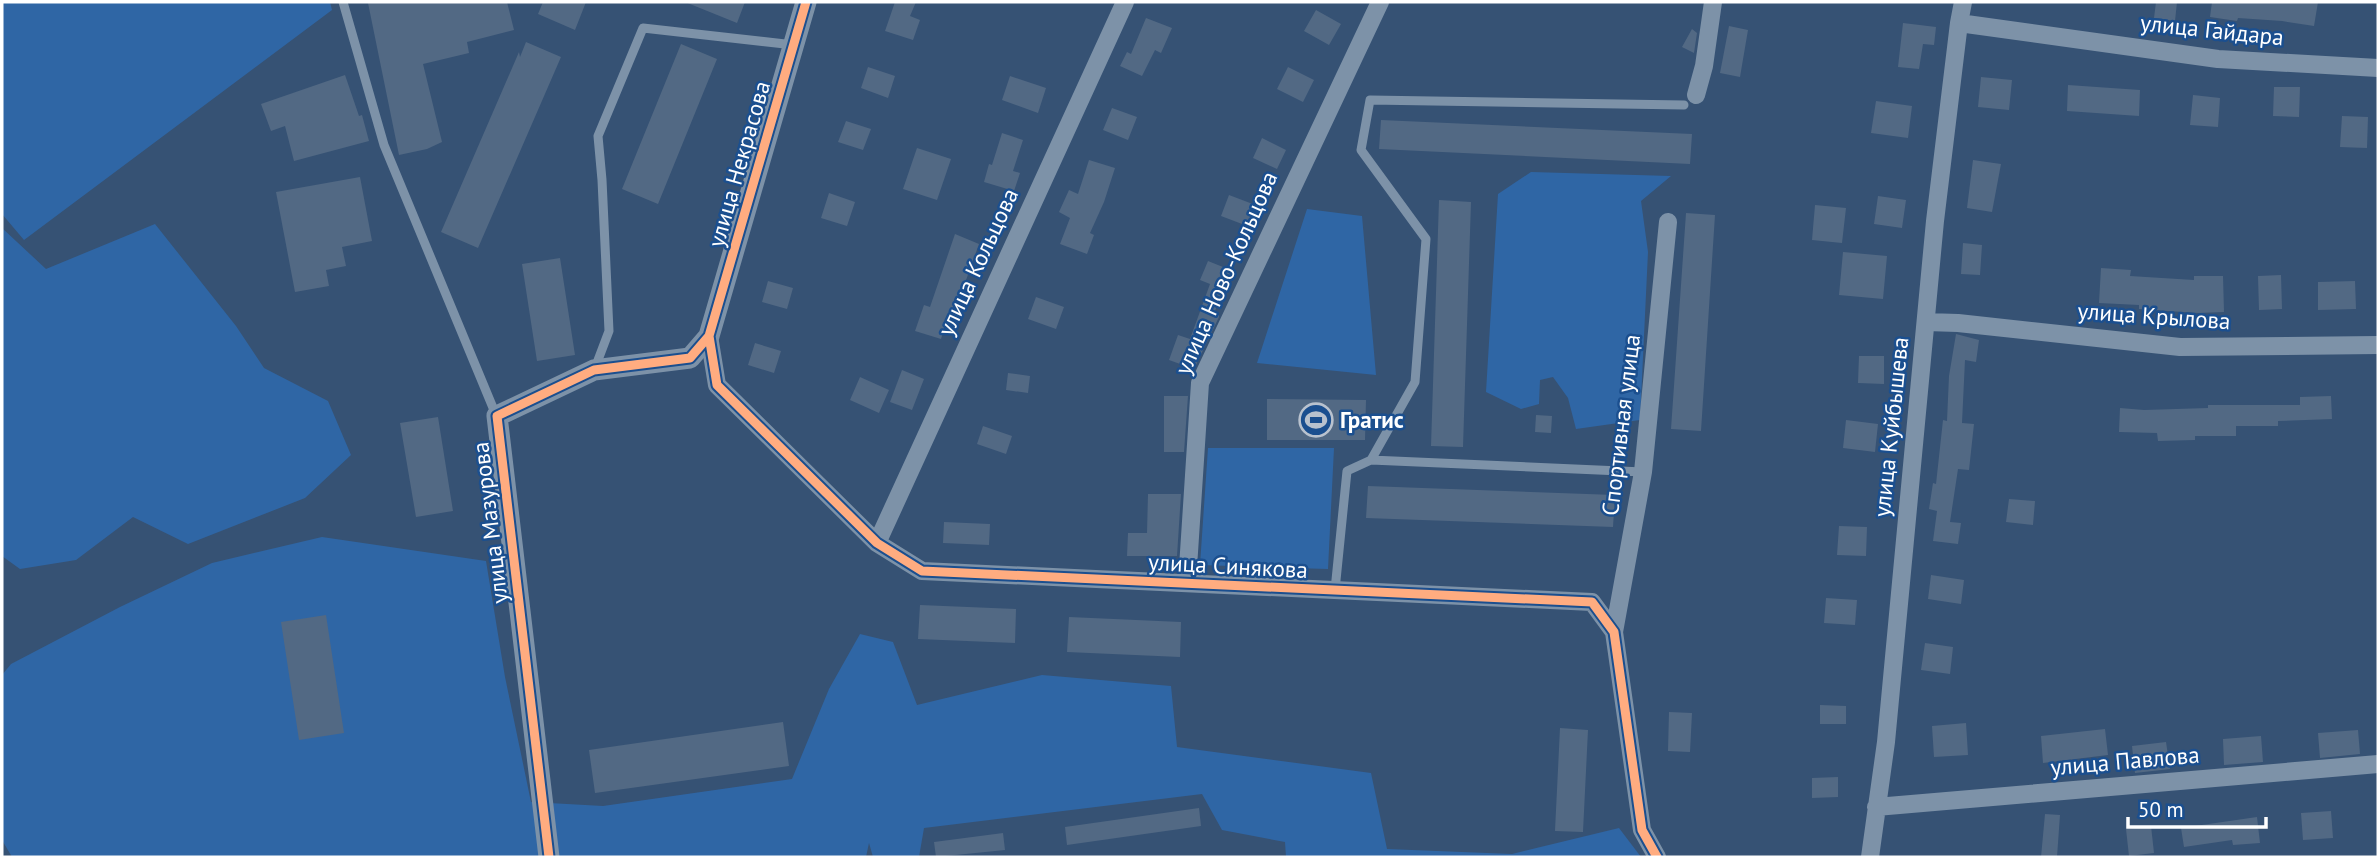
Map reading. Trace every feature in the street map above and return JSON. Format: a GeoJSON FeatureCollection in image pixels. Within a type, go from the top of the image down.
{"type":"FeatureCollection","features":[{"type":"Feature","properties":{"kind":"street","name":"улица Некрасова"},"geometry":{"type":"LineString","coordinates":[[709,336],[806,2]]}},
{"type":"Feature","properties":{"kind":"street","name":"улица Кольцова"},"geometry":{"type":"LineString","coordinates":[[877,543],[1125,2]]}},
{"type":"Feature","properties":{"kind":"street","name":"улица Ново-Кольцова"},"geometry":{"type":"LineString","coordinates":[[1187,583],[1200,383],[1380,2]]}},
{"type":"Feature","properties":{"kind":"street"},"geometry":{"type":"LineString","coordinates":[[1690,100],[1704,66],[1713,2]]}},
{"type":"Feature","properties":{"kind":"street","name":"улица Куйбышева"},"geometry":{"type":"LineString","coordinates":[[1870,857],[1887,728],[1935,221],[1963,2]]}},
{"type":"Feature","properties":{"kind":"street","name":"улица Гайдара"},"geometry":{"type":"LineString","coordinates":[[1959,23],[2218,58],[2378,68]]}},
{"type":"Feature","properties":{"kind":"street","name":"Спортивная улица"},"geometry":{"type":"LineString","coordinates":[[1614,632],[1643,472],[1668,222]]}},
{"type":"Feature","properties":{"kind":"street","name":"улица Крылова"},"geometry":{"type":"LineString","coordinates":[[1926,321],[2180,347],[2378,345]]}},
{"type":"Feature","properties":{"kind":"street","name":"улица Мазурова"},"geometry":{"type":"LineString","coordinates":[[549,857],[496,416],[594,370],[690,358],[709,336]]}},
{"type":"Feature","properties":{"kind":"street","name":"улица Синякова"},"geometry":{"type":"LineString","coordinates":[[709,336],[717,385],[877,543],[922,571],[1592,602],[1614,632],[1642,830],[1657,857]]}},
{"type":"Feature","properties":{"kind":"street","name":"улица Павлова"},"geometry":{"type":"LineString","coordinates":[[1876,807],[2378,764]]}},
{"type":"Feature","properties":{"kind":"lane"},"geometry":{"type":"LineString","coordinates":[[343,2],[384,145],[496,416]]}},
{"type":"Feature","properties":{"kind":"lane"},"geometry":{"type":"LineString","coordinates":[[594,370],[609,331],[598,136],[643,27],[794,45]]}},
{"type":"Feature","properties":{"kind":"lane"},"geometry":{"type":"LineString","coordinates":[[1371,460],[1415,382],[1426,239],[1361,149],[1370,100],[1690,100]]}},
{"type":"Feature","properties":{"kind":"lane"},"geometry":{"type":"LineString","coordinates":[[1335,590],[1347,471],[1371,460],[1643,472]]}},
{"type":"Feature","properties":{"kind":"shaded area"},"geometry":{"type":"Polygon","coordinates":[[[3,2],[330,2],[332,10],[24,240],[2,214],[3,2]]]}},
{"type":"Feature","properties":{"kind":"shaded area"},"geometry":{"type":"Polygon","coordinates":[[[1531,172],[1671,176],[1641,201],[1648,252],[1640,420],[1576,429],[1568,398],[1553,377],[1540,380],[1539,404],[1521,409],[1486,392],[1498,194],[1531,172]]]}},
{"type":"Feature","properties":{"kind":"shaded area"},"geometry":{"type":"Polygon","coordinates":[[[1307,209],[1362,216],[1376,375],[1257,363],[1307,209]]]}},
{"type":"Feature","properties":{"kind":"shaded area"},"geometry":{"type":"Polygon","coordinates":[[[155,224],[236,326],[264,368],[328,401],[351,455],[305,498],[188,544],[133,517],[76,560],[20,569],[2,556],[2,228],[46,269],[155,224]]]}},
{"type":"Feature","properties":{"kind":"shaded area"},"geometry":{"type":"Polygon","coordinates":[[[1208,448],[1334,448],[1328,569],[1200,565],[1208,448]]]}},
{"type":"Feature","properties":{"kind":"shaded area"},"geometry":{"type":"Polygon","coordinates":[[[322,537],[486,561],[505,677],[531,802],[603,806],[792,779],[829,689],[860,634],[893,642],[917,705],[1042,675],[1171,686],[1177,747],[1371,773],[1387,849],[1512,854],[1619,828],[1641,857],[1286,857],[1285,842],[1222,830],[1202,794],[924,828],[919,857],[873,857],[869,843],[866,857],[12,857],[2,840],[2,675],[11,664],[212,563],[322,537]]]}},
{"type":"Feature","properties":{"kind":"building"},"geometry":{"type":"Polygon","coordinates":[[[507,2],[514,30],[467,42],[469,53],[423,64],[442,142],[427,149],[399,155],[368,3],[507,2]]]}},
{"type":"Feature","properties":{"kind":"building"},"geometry":{"type":"Polygon","coordinates":[[[543,2],[586,2],[575,30],[538,14],[543,2]]]}},
{"type":"Feature","properties":{"kind":"building"},"geometry":{"type":"Polygon","coordinates":[[[685,2],[745,2],[737,23],[685,2]]]}},
{"type":"Feature","properties":{"kind":"building"},"geometry":{"type":"Polygon","coordinates":[[[895,2],[916,2],[910,16],[920,20],[913,40],[885,31],[895,2]]]}},
{"type":"Feature","properties":{"kind":"building"},"geometry":{"type":"Polygon","coordinates":[[[2156,2],[2177,2],[2175,21],[2154,18],[2156,2]]]}},
{"type":"Feature","properties":{"kind":"building"},"geometry":{"type":"Polygon","coordinates":[[[2212,2],[2318,2],[2314,26],[2282,21],[2238,18],[2237,21],[2210,17],[2212,2]]]}},
{"type":"Feature","properties":{"kind":"building"},"geometry":{"type":"Polygon","coordinates":[[[1316,10],[1341,24],[1329,45],[1304,31],[1316,10]]]}},
{"type":"Feature","properties":{"kind":"building"},"geometry":{"type":"Polygon","coordinates":[[[1146,18],[1172,28],[1161,53],[1155,50],[1142,76],[1120,66],[1127,52],[1131,54],[1146,18]]]}},
{"type":"Feature","properties":{"kind":"building"},"geometry":{"type":"Polygon","coordinates":[[[1903,23],[1936,27],[1934,45],[1923,44],[1919,69],[1898,67],[1903,23]]]}},
{"type":"Feature","properties":{"kind":"building"},"geometry":{"type":"Polygon","coordinates":[[[1729,26],[1748,30],[1740,77],[1720,73],[1729,26]]]}},
{"type":"Feature","properties":{"kind":"building"},"geometry":{"type":"Polygon","coordinates":[[[1692,29],[1697,33],[1694,53],[1682,47],[1692,29]]]}},
{"type":"Feature","properties":{"kind":"building"},"geometry":{"type":"Polygon","coordinates":[[[526,42],[561,57],[478,248],[441,232],[519,52],[520,57],[526,42]]]}},
{"type":"Feature","properties":{"kind":"building"},"geometry":{"type":"Polygon","coordinates":[[[681,44],[717,59],[658,204],[622,189],[681,44]]]}},
{"type":"Feature","properties":{"kind":"building"},"geometry":{"type":"Polygon","coordinates":[[[868,67],[895,76],[888,98],[861,88],[868,67]]]}},
{"type":"Feature","properties":{"kind":"building"},"geometry":{"type":"Polygon","coordinates":[[[1288,67],[1314,80],[1303,102],[1277,89],[1288,67]]]}},
{"type":"Feature","properties":{"kind":"building"},"geometry":{"type":"Polygon","coordinates":[[[345,75],[359,116],[362,115],[369,141],[294,161],[285,126],[271,131],[261,104],[345,75]]]}},
{"type":"Feature","properties":{"kind":"building"},"geometry":{"type":"Polygon","coordinates":[[[1010,76],[1046,88],[1038,113],[1002,100],[1010,76]]]}},
{"type":"Feature","properties":{"kind":"building"},"geometry":{"type":"Polygon","coordinates":[[[1981,77],[2012,80],[2009,110],[1978,107],[1981,77]]]}},
{"type":"Feature","properties":{"kind":"building"},"geometry":{"type":"Polygon","coordinates":[[[2068,85],[2140,90],[2139,116],[2067,111],[2068,85]]]}},
{"type":"Feature","properties":{"kind":"building"},"geometry":{"type":"Polygon","coordinates":[[[2274,87],[2300,87],[2299,117],[2273,116],[2274,87]]]}},
{"type":"Feature","properties":{"kind":"building"},"geometry":{"type":"Polygon","coordinates":[[[2193,95],[2220,98],[2218,127],[2190,125],[2193,95]]]}},
{"type":"Feature","properties":{"kind":"building"},"geometry":{"type":"Polygon","coordinates":[[[1876,101],[1912,106],[1908,138],[1871,133],[1876,101]]]}},
{"type":"Feature","properties":{"kind":"building"},"geometry":{"type":"Polygon","coordinates":[[[1112,108],[1137,117],[1128,140],[1103,130],[1112,108]]]}},
{"type":"Feature","properties":{"kind":"building"},"geometry":{"type":"Polygon","coordinates":[[[2342,116],[2368,117],[2367,148],[2340,147],[2342,116]]]}},
{"type":"Feature","properties":{"kind":"building"},"geometry":{"type":"Polygon","coordinates":[[[1381,120],[1692,134],[1690,164],[1379,149],[1381,120]]]}},
{"type":"Feature","properties":{"kind":"building"},"geometry":{"type":"Polygon","coordinates":[[[846,121],[871,129],[863,150],[838,142],[846,121]]]}},
{"type":"Feature","properties":{"kind":"building"},"geometry":{"type":"Polygon","coordinates":[[[1002,133],[1023,140],[1013,171],[1020,173],[1014,191],[984,182],[1002,133]]]}},
{"type":"Feature","properties":{"kind":"building"},"geometry":{"type":"Polygon","coordinates":[[[1262,138],[1286,150],[1277,169],[1253,158],[1262,138]]]}},
{"type":"Feature","properties":{"kind":"building"},"geometry":{"type":"Polygon","coordinates":[[[917,148],[951,159],[937,200],[903,189],[917,148]]]}},
{"type":"Feature","properties":{"kind":"building"},"geometry":{"type":"Polygon","coordinates":[[[1089,160],[1115,168],[1090,233],[1094,235],[1087,254],[1060,244],[1070,218],[1059,212],[1069,190],[1078,194],[1089,160]]]}},
{"type":"Feature","properties":{"kind":"building"},"geometry":{"type":"Polygon","coordinates":[[[1973,160],[2001,164],[1992,212],[1967,208],[1973,160]]]}},
{"type":"Feature","properties":{"kind":"building"},"geometry":{"type":"Polygon","coordinates":[[[360,177],[372,241],[342,247],[346,266],[326,270],[329,286],[295,292],[276,192],[360,177]]]}},
{"type":"Feature","properties":{"kind":"building"},"geometry":{"type":"Polygon","coordinates":[[[829,193],[855,202],[847,226],[821,218],[829,193]]]}},
{"type":"Feature","properties":{"kind":"building"},"geometry":{"type":"Polygon","coordinates":[[[1229,195],[1258,206],[1250,227],[1221,216],[1229,195]]]}},
{"type":"Feature","properties":{"kind":"building"},"geometry":{"type":"Polygon","coordinates":[[[1878,196],[1906,200],[1902,228],[1874,224],[1878,196]]]}},
{"type":"Feature","properties":{"kind":"building"},"geometry":{"type":"Polygon","coordinates":[[[1439,200],[1471,202],[1463,447],[1431,446],[1439,200]]]}},
{"type":"Feature","properties":{"kind":"building"},"geometry":{"type":"Polygon","coordinates":[[[1815,205],[1846,208],[1842,243],[1812,240],[1815,205]]]}},
{"type":"Feature","properties":{"kind":"building"},"geometry":{"type":"Polygon","coordinates":[[[1686,213],[1715,215],[1701,431],[1671,429],[1686,213]]]}},
{"type":"Feature","properties":{"kind":"building"},"geometry":{"type":"Polygon","coordinates":[[[955,234],[979,244],[965,283],[973,285],[964,311],[951,307],[941,339],[915,331],[924,305],[930,307],[955,234]]]}},
{"type":"Feature","properties":{"kind":"building"},"geometry":{"type":"Polygon","coordinates":[[[1963,243],[1982,245],[1980,275],[1961,274],[1963,243]]]}},
{"type":"Feature","properties":{"kind":"building"},"geometry":{"type":"Polygon","coordinates":[[[1843,252],[1887,256],[1883,299],[1839,295],[1843,252]]]}},
{"type":"Feature","properties":{"kind":"building"},"geometry":{"type":"Polygon","coordinates":[[[560,258],[575,355],[537,361],[522,264],[560,258]]]}},
{"type":"Feature","properties":{"kind":"building"},"geometry":{"type":"Polygon","coordinates":[[[1208,261],[1233,271],[1214,313],[1219,317],[1194,369],[1169,360],[1178,335],[1190,339],[1210,284],[1200,280],[1208,261]]]}},
{"type":"Feature","properties":{"kind":"building"},"geometry":{"type":"Polygon","coordinates":[[[2101,268],[2131,270],[2130,276],[2194,280],[2194,276],[2223,276],[2224,312],[2139,309],[2139,305],[2099,303],[2101,268]]]}},
{"type":"Feature","properties":{"kind":"building"},"geometry":{"type":"Polygon","coordinates":[[[2281,275],[2282,309],[2259,310],[2258,276],[2281,275]]]}},
{"type":"Feature","properties":{"kind":"building"},"geometry":{"type":"Polygon","coordinates":[[[768,281],[793,288],[787,309],[762,302],[768,281]]]}},
{"type":"Feature","properties":{"kind":"building"},"geometry":{"type":"Polygon","coordinates":[[[2355,281],[2356,309],[2318,310],[2318,282],[2355,281]]]}},
{"type":"Feature","properties":{"kind":"building"},"geometry":{"type":"Polygon","coordinates":[[[1036,297],[1064,307],[1056,329],[1028,319],[1036,297]]]}},
{"type":"Feature","properties":{"kind":"building"},"geometry":{"type":"Polygon","coordinates":[[[1956,334],[1979,340],[1976,362],[1965,360],[1962,423],[1974,424],[1969,470],[1958,469],[1950,522],[1961,523],[1958,544],[1933,541],[1937,511],[1929,509],[1933,483],[1936,484],[1943,420],[1947,421],[1949,376],[1956,334]]]}},
{"type":"Feature","properties":{"kind":"building"},"geometry":{"type":"Polygon","coordinates":[[[755,343],[781,351],[774,373],[748,365],[755,343]]]}},
{"type":"Feature","properties":{"kind":"building"},"geometry":{"type":"Polygon","coordinates":[[[1859,356],[1884,356],[1884,384],[1858,383],[1859,356]]]}},
{"type":"Feature","properties":{"kind":"building"},"geometry":{"type":"Polygon","coordinates":[[[902,370],[924,379],[912,410],[890,402],[902,370]]]}},
{"type":"Feature","properties":{"kind":"building"},"geometry":{"type":"Polygon","coordinates":[[[1008,373],[1030,376],[1028,393],[1006,390],[1008,373]]]}},
{"type":"Feature","properties":{"kind":"building"},"geometry":{"type":"Polygon","coordinates":[[[860,377],[889,390],[879,413],[850,400],[860,377]]]}},
{"type":"Feature","properties":{"kind":"building"},"geometry":{"type":"Polygon","coordinates":[[[1164,396],[1188,396],[1184,452],[1164,452],[1164,396]]]}},
{"type":"Feature","properties":{"kind":"building"},"geometry":{"type":"Polygon","coordinates":[[[2331,396],[2332,419],[2278,421],[2278,426],[2236,426],[2236,436],[2195,436],[2195,440],[2158,441],[2157,433],[2119,432],[2120,408],[2144,410],[2208,408],[2208,405],[2300,405],[2300,397],[2331,396]]]}},
{"type":"Feature","properties":{"kind":"building","name":"Гратис"},"geometry":{"type":"Polygon","coordinates":[[[1267,399],[1366,400],[1365,440],[1267,440],[1267,399]]]}},
{"type":"Feature","properties":{"kind":"building"},"geometry":{"type":"Polygon","coordinates":[[[1536,415],[1552,416],[1551,433],[1535,432],[1536,415]]]}},
{"type":"Feature","properties":{"kind":"building"},"geometry":{"type":"Polygon","coordinates":[[[438,417],[453,511],[416,517],[400,423],[438,417]]]}},
{"type":"Feature","properties":{"kind":"building"},"geometry":{"type":"Polygon","coordinates":[[[1846,420],[1878,424],[1875,452],[1843,448],[1846,420]]]}},
{"type":"Feature","properties":{"kind":"building"},"geometry":{"type":"Polygon","coordinates":[[[983,426],[1012,436],[1006,454],[977,444],[983,426]]]}},
{"type":"Feature","properties":{"kind":"building"},"geometry":{"type":"Polygon","coordinates":[[[1368,486],[1615,495],[1613,527],[1366,518],[1368,486]]]}},
{"type":"Feature","properties":{"kind":"building"},"geometry":{"type":"Polygon","coordinates":[[[1148,494],[1181,494],[1177,556],[1127,556],[1128,533],[1147,533],[1148,494]]]}},
{"type":"Feature","properties":{"kind":"building"},"geometry":{"type":"Polygon","coordinates":[[[2009,499],[2035,501],[2033,525],[2006,522],[2009,499]]]}},
{"type":"Feature","properties":{"kind":"building"},"geometry":{"type":"Polygon","coordinates":[[[944,522],[990,524],[989,545],[943,543],[944,522]]]}},
{"type":"Feature","properties":{"kind":"building"},"geometry":{"type":"Polygon","coordinates":[[[1839,526],[1867,527],[1866,556],[1837,555],[1839,526]]]}},
{"type":"Feature","properties":{"kind":"building"},"geometry":{"type":"Polygon","coordinates":[[[1931,575],[1964,580],[1961,604],[1928,599],[1931,575]]]}},
{"type":"Feature","properties":{"kind":"building"},"geometry":{"type":"Polygon","coordinates":[[[1826,598],[1857,600],[1855,625],[1824,623],[1826,598]]]}},
{"type":"Feature","properties":{"kind":"building"},"geometry":{"type":"Polygon","coordinates":[[[920,605],[1016,609],[1015,643],[918,639],[920,605]]]}},
{"type":"Feature","properties":{"kind":"building"},"geometry":{"type":"Polygon","coordinates":[[[326,615],[344,733],[299,740],[281,622],[326,615]]]}},
{"type":"Feature","properties":{"kind":"building"},"geometry":{"type":"Polygon","coordinates":[[[1069,617],[1181,622],[1180,657],[1067,652],[1069,617]]]}},
{"type":"Feature","properties":{"kind":"building"},"geometry":{"type":"Polygon","coordinates":[[[1925,643],[1953,647],[1950,674],[1921,670],[1925,643]]]}},
{"type":"Feature","properties":{"kind":"building"},"geometry":{"type":"Polygon","coordinates":[[[1820,705],[1846,706],[1846,724],[1820,724],[1820,705]]]}},
{"type":"Feature","properties":{"kind":"building"},"geometry":{"type":"Polygon","coordinates":[[[1669,712],[1692,713],[1690,752],[1668,751],[1669,712]]]}},
{"type":"Feature","properties":{"kind":"building"},"geometry":{"type":"Polygon","coordinates":[[[783,722],[789,766],[595,793],[589,750],[783,722]]]}},
{"type":"Feature","properties":{"kind":"building"},"geometry":{"type":"Polygon","coordinates":[[[1966,723],[1968,755],[1934,757],[1932,726],[1966,723]]]}},
{"type":"Feature","properties":{"kind":"building"},"geometry":{"type":"Polygon","coordinates":[[[1560,728],[1588,730],[1583,832],[1555,831],[1560,728]]]}},
{"type":"Feature","properties":{"kind":"building"},"geometry":{"type":"Polygon","coordinates":[[[2105,729],[2108,755],[2043,763],[2041,736],[2105,729]]]}},
{"type":"Feature","properties":{"kind":"building"},"geometry":{"type":"Polygon","coordinates":[[[2358,730],[2360,754],[2320,758],[2318,733],[2358,730]]]}},
{"type":"Feature","properties":{"kind":"building"},"geometry":{"type":"Polygon","coordinates":[[[2261,736],[2263,762],[2224,765],[2223,739],[2261,736]]]}},
{"type":"Feature","properties":{"kind":"building"},"geometry":{"type":"Polygon","coordinates":[[[2166,742],[2170,769],[2135,773],[2132,746],[2166,742]]]}},
{"type":"Feature","properties":{"kind":"building"},"geometry":{"type":"Polygon","coordinates":[[[1838,777],[1838,797],[1812,798],[1812,778],[1838,777]]]}},
{"type":"Feature","properties":{"kind":"building"},"geometry":{"type":"Polygon","coordinates":[[[1199,808],[1201,826],[1067,845],[1065,827],[1199,808]]]}},
{"type":"Feature","properties":{"kind":"building"},"geometry":{"type":"Polygon","coordinates":[[[2331,811],[2333,838],[2303,840],[2301,813],[2331,811]]]}},
{"type":"Feature","properties":{"kind":"building"},"geometry":{"type":"Polygon","coordinates":[[[2045,814],[2060,815],[2057,857],[2041,857],[2045,814]]]}},
{"type":"Feature","properties":{"kind":"building"},"geometry":{"type":"Polygon","coordinates":[[[2257,817],[2260,843],[2233,845],[2232,840],[2184,847],[2181,828],[2257,817]]]}},
{"type":"Feature","properties":{"kind":"building"},"geometry":{"type":"Polygon","coordinates":[[[2151,826],[2154,853],[2129,856],[2126,829],[2151,826]]]}},
{"type":"Feature","properties":{"kind":"building"},"geometry":{"type":"Polygon","coordinates":[[[1003,833],[1005,850],[936,857],[934,842],[1003,833]]]}},
{"type":"Feature","properties":{"kind":"cycle path"},"geometry":{"type":"LineString","coordinates":[[549,857],[497,416],[594,370],[690,358],[709,336],[806,2]]}},
{"type":"Feature","properties":{"kind":"cycle path"},"geometry":{"type":"LineString","coordinates":[[709,336],[717,385],[877,543],[922,571],[1592,602],[1614,632],[1642,830],[1657,857]]}},
{"type":"Feature","properties":{"kind":"place","name":"Гратис"},"geometry":{"type":"Point","coordinates":[1316,420]}}]}
